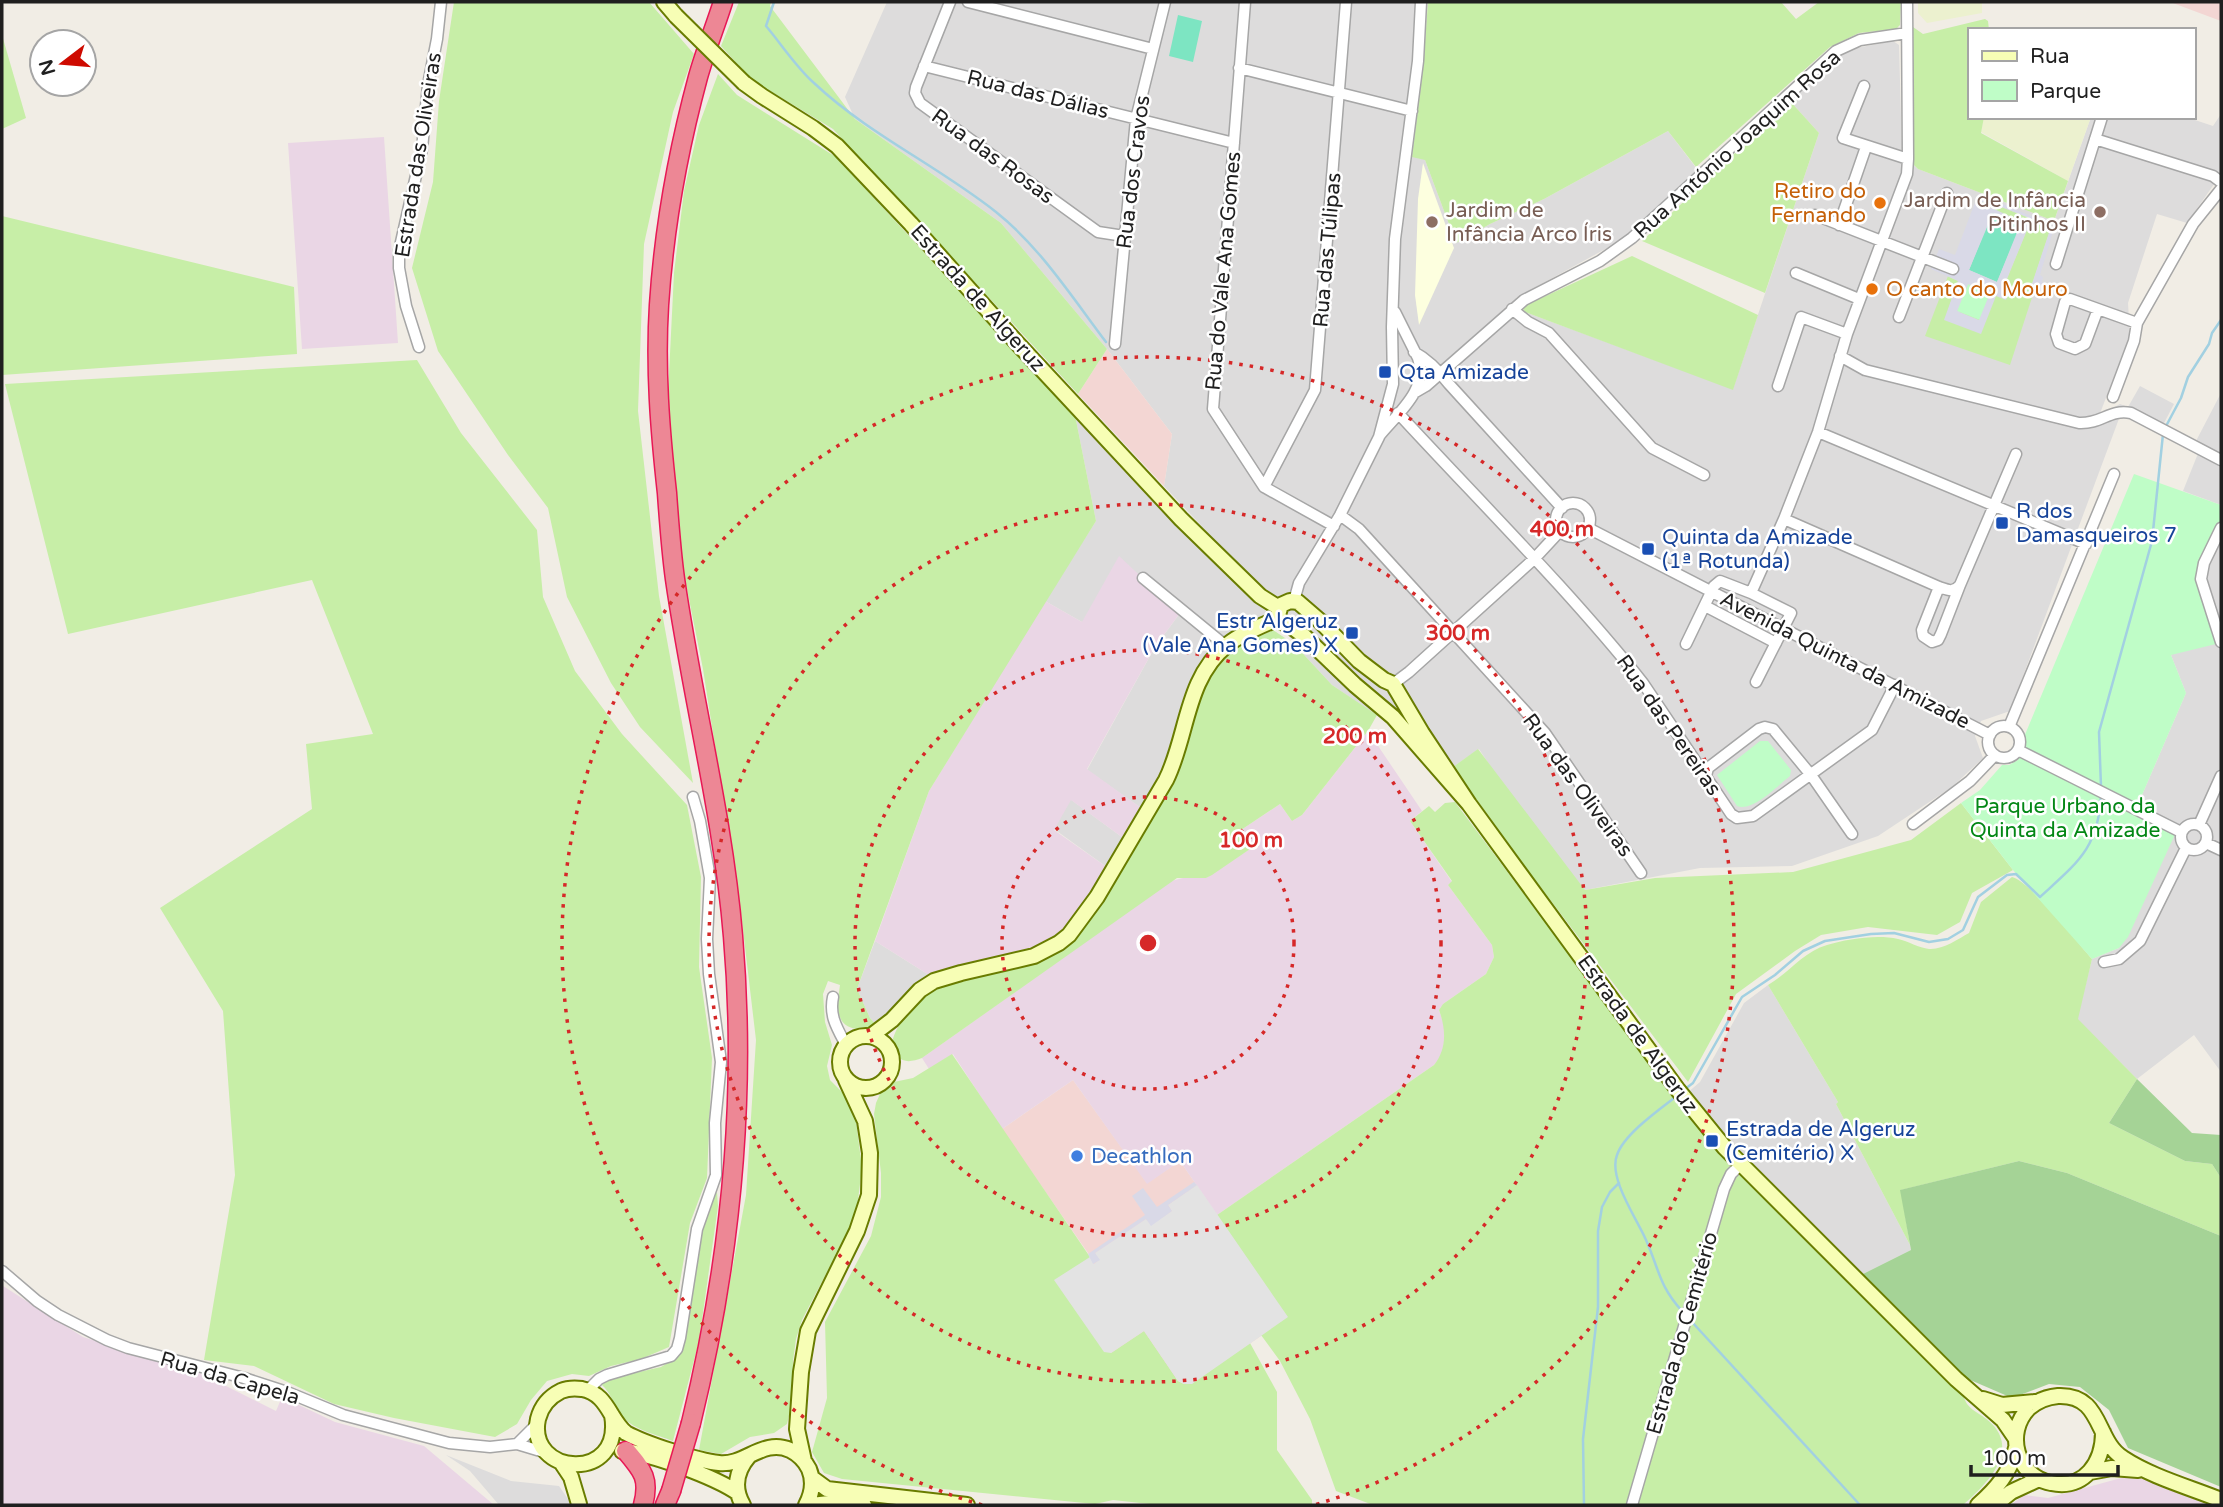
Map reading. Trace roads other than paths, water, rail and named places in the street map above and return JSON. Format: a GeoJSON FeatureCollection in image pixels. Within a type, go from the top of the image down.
{"type":"FeatureCollection","features":[{"type":"Feature","properties":{"kind":"highway"},"geometry":{"type":"LineString","coordinates":[[668,1500],[691,1423],[720,1281],[732,1180],[737,1099],[737,1013],[726,867],[676,579],[658,410],[659,305],[674,180],[698,76],[723,2]]}},
{"type":"Feature","properties":{"kind":"highway"},"geometry":{"type":"LineString","coordinates":[[626,1451],[645,1477],[647,1487],[643,1505]]}},
{"type":"Feature","properties":{"kind":"main road","name":"Estrada de Algeruz"},"geometry":{"type":"LineString","coordinates":[[664,2],[744,83],[837,146],[1181,519],[1279,613],[1284,625],[1292,627],[1393,717],[1469,804]]}},
{"type":"Feature","properties":{"kind":"main road"},"geometry":{"type":"LineString","coordinates":[[806,1505],[811,1493],[811,1478],[797,1429],[801,1372],[808,1331],[857,1231],[869,1195],[870,1153],[865,1121],[839,1062],[846,1045],[858,1037],[871,1036],[934,981],[961,972],[1034,956],[1069,935],[1097,897],[1166,780],[1201,674],[1226,646],[1279,613],[1287,601],[1298,603],[1304,617],[1300,624],[1292,627]]}},
{"type":"Feature","properties":{"kind":"main road","name":"Estrada de Algeruz"},"geometry":{"type":"LineString","coordinates":[[1298,603],[1320,621],[1359,661],[1391,684],[1469,804],[1680,1093],[1740,1165],[1975,1396],[2003,1420],[2016,1443],[2020,1460],[2028,1471],[2039,1479]]}},
{"type":"Feature","properties":{"kind":"main road"},"geometry":{"type":"LineString","coordinates":[[1375,684],[1391,684],[1395,697],[1389,704],[1384,705],[1374,700],[1372,693],[1375,684]]}},
{"type":"Feature","properties":{"kind":"main road"},"geometry":{"type":"LineString","coordinates":[[886,1045],[892,1020]]}},
{"type":"Feature","properties":{"kind":"main road"},"geometry":{"type":"LineString","coordinates":[[846,1080],[855,1087],[872,1088],[884,1082],[892,1069],[893,1061],[886,1045],[871,1036]]}},
{"type":"Feature","properties":{"kind":"main road"},"geometry":{"type":"LineString","coordinates":[[865,1121],[872,1088]]}},
{"type":"Feature","properties":{"kind":"main road"},"geometry":{"type":"LineString","coordinates":[[612,1415],[612,1439],[607,1450],[593,1462],[584,1465],[561,1462],[541,1445],[537,1424],[546,1402],[554,1395],[576,1388],[598,1395],[607,1404],[620,1428],[632,1436],[704,1461],[729,1464],[758,1450],[774,1447],[794,1452],[804,1461]]}},
{"type":"Feature","properties":{"kind":"main road"},"geometry":{"type":"LineString","coordinates":[[1975,1396],[2002,1405],[2037,1402],[2060,1396],[2072,1398],[2092,1410],[2118,1455],[2146,1471],[2221,1500]]}},
{"type":"Feature","properties":{"kind":"main road"},"geometry":{"type":"LineString","coordinates":[[1978,1505],[1993,1493],[2007,1474],[2022,1418],[2037,1402]]}},
{"type":"Feature","properties":{"kind":"main road"},"geometry":{"type":"LineString","coordinates":[[774,1447],[797,1429]]}},
{"type":"Feature","properties":{"kind":"main road"},"geometry":{"type":"LineString","coordinates":[[1996,1505],[2011,1492],[2039,1479],[2052,1484],[2079,1480],[2090,1472],[2099,1460],[2103,1432]]}},
{"type":"Feature","properties":{"kind":"main road"},"geometry":{"type":"LineString","coordinates":[[607,1450],[639,1453],[715,1480],[740,1499]]}},
{"type":"Feature","properties":{"kind":"main road"},"geometry":{"type":"LineString","coordinates":[[740,1499],[738,1473],[749,1456]]}},
{"type":"Feature","properties":{"kind":"main road"},"geometry":{"type":"LineString","coordinates":[[561,1462],[571,1477],[578,1505]]}},
{"type":"Feature","properties":{"kind":"main road"},"geometry":{"type":"LineString","coordinates":[[578,1505],[584,1465]]}},
{"type":"Feature","properties":{"kind":"main road"},"geometry":{"type":"LineString","coordinates":[[2090,1472],[2122,1468],[2146,1471]]}},
{"type":"Feature","properties":{"kind":"main road"},"geometry":{"type":"LineString","coordinates":[[811,1478],[827,1489],[967,1505]]}},
{"type":"Feature","properties":{"kind":"main road"},"geometry":{"type":"LineString","coordinates":[[811,1505],[839,1502],[864,1505]]}},
{"type":"Feature","properties":{"kind":"street","name":"Estrada das Oliveiras"},"geometry":{"type":"LineString","coordinates":[[419,347],[406,306],[399,268],[399,251],[422,149],[428,85],[441,2]]}},
{"type":"Feature","properties":{"kind":"street","name":"Rua das Rosas"},"geometry":{"type":"LineString","coordinates":[[950,2],[915,93],[920,103],[1098,232],[1124,236]]}},
{"type":"Feature","properties":{"kind":"street"},"geometry":{"type":"LineString","coordinates":[[968,2],[1153,49]]}},
{"type":"Feature","properties":{"kind":"street","name":"Rua dos Cravos"},"geometry":{"type":"LineString","coordinates":[[1115,344],[1136,118],[1165,2]]}},
{"type":"Feature","properties":{"kind":"street","name":"Rua do Vale Ana Gomes"},"geometry":{"type":"LineString","coordinates":[[1245,2],[1213,409],[1264,487],[1334,526]]}},
{"type":"Feature","properties":{"kind":"street","name":"Rua das Túlipas"},"geometry":{"type":"LineString","coordinates":[[1264,487],[1315,390],[1346,2]]}},
{"type":"Feature","properties":{"kind":"street"},"geometry":{"type":"LineString","coordinates":[[1298,603],[1299,583],[1340,515],[1379,436],[1393,384],[1395,239],[1418,61],[1421,2]]}},
{"type":"Feature","properties":{"kind":"street"},"geometry":{"type":"LineString","coordinates":[[1751,593],[1818,432],[1859,299],[1905,179],[1908,159],[1907,2]]}},
{"type":"Feature","properties":{"kind":"street","name":"Rua António Joaquim Rosa"},"geometry":{"type":"LineString","coordinates":[[1413,393],[1426,386],[1530,296],[1600,261],[1632,238],[1836,51],[1860,40],[1906,33]]}},
{"type":"Feature","properties":{"kind":"street","name":"Rua das Dálias"},"geometry":{"type":"LineString","coordinates":[[924,66],[1234,143]]}},
{"type":"Feature","properties":{"kind":"street"},"geometry":{"type":"LineString","coordinates":[[1240,68],[1412,111]]}},
{"type":"Feature","properties":{"kind":"street"},"geometry":{"type":"LineString","coordinates":[[1864,86],[1843,138],[1908,159]]}},
{"type":"Feature","properties":{"kind":"street"},"geometry":{"type":"LineString","coordinates":[[2056,264],[2101,119]]}},
{"type":"Feature","properties":{"kind":"street"},"geometry":{"type":"LineString","coordinates":[[2095,139],[2213,176],[2221,182]]}},
{"type":"Feature","properties":{"kind":"street"},"geometry":{"type":"LineString","coordinates":[[1839,225],[1866,147]]}},
{"type":"Feature","properties":{"kind":"street"},"geometry":{"type":"LineString","coordinates":[[2113,397],[2134,341],[2137,323],[2193,224],[2221,189]]}},
{"type":"Feature","properties":{"kind":"street"},"geometry":{"type":"LineString","coordinates":[[1899,317],[1947,194]]}},
{"type":"Feature","properties":{"kind":"street"},"geometry":{"type":"LineString","coordinates":[[1815,215],[1953,269]]}},
{"type":"Feature","properties":{"kind":"street"},"geometry":{"type":"LineString","coordinates":[[1796,272],[1859,299]]}},
{"type":"Feature","properties":{"kind":"street"},"geometry":{"type":"LineString","coordinates":[[2098,309],[2085,344],[2075,349],[2060,344],[2056,334],[2066,300],[2070,299],[2098,309],[2137,323]]}},
{"type":"Feature","properties":{"kind":"street"},"geometry":{"type":"LineString","coordinates":[[1379,436],[1418,387],[1421,374],[1420,365],[1393,309]]}},
{"type":"Feature","properties":{"kind":"street"},"geometry":{"type":"LineString","coordinates":[[1512,309],[1528,322],[1549,333],[1652,448],[1704,475]]}},
{"type":"Feature","properties":{"kind":"street"},"geometry":{"type":"LineString","coordinates":[[1778,386],[1801,317],[1847,334]]}},
{"type":"Feature","properties":{"kind":"street"},"geometry":{"type":"LineString","coordinates":[[1394,360],[1398,350],[1408,348],[1427,359],[1562,508]]}},
{"type":"Feature","properties":{"kind":"street"},"geometry":{"type":"LineString","coordinates":[[1840,356],[1866,370],[2079,423],[2091,423],[2120,411],[2131,413],[2221,460]]}},
{"type":"Feature","properties":{"kind":"street"},"geometry":{"type":"LineString","coordinates":[[1393,384],[1397,394],[1403,396],[1413,393]]}},
{"type":"Feature","properties":{"kind":"street","name":"Rua das Pereiras"},"geometry":{"type":"LineString","coordinates":[[1398,414],[1534,559],[1643,683],[1731,814],[1737,818],[1753,816],[1872,730],[1895,685]]}},
{"type":"Feature","properties":{"kind":"street"},"geometry":{"type":"LineString","coordinates":[[1818,432],[2086,544]]}},
{"type":"Feature","properties":{"kind":"street"},"geometry":{"type":"LineString","coordinates":[[1939,587],[1922,629],[1923,636],[1932,642],[1938,640],[1941,634],[2016,454]]}},
{"type":"Feature","properties":{"kind":"street"},"geometry":{"type":"LineString","coordinates":[[1913,824],[1970,782],[1995,755],[2009,757],[2018,750],[2020,737],[2009,727],[2114,474]]}},
{"type":"Feature","properties":{"kind":"street"},"geometry":{"type":"LineString","coordinates":[[1574,503],[1585,509],[1589,515],[1588,528],[1572,537],[1560,531],[1556,519],[1562,508],[1574,503]]}},
{"type":"Feature","properties":{"kind":"street","name":"Rua das Oliveiras"},"geometry":{"type":"LineString","coordinates":[[1340,515],[1359,529],[1545,733],[1641,873]]}},
{"type":"Feature","properties":{"kind":"street"},"geometry":{"type":"LineString","coordinates":[[1784,519],[1939,587],[1951,591],[1961,585]]}},
{"type":"Feature","properties":{"kind":"street","name":"Avenida Quinta da Amizade"},"geometry":{"type":"LineString","coordinates":[[1588,528],[1990,735]]}},
{"type":"Feature","properties":{"kind":"street"},"geometry":{"type":"LineString","coordinates":[[2221,528],[2204,563],[2201,579],[2221,642]]}},
{"type":"Feature","properties":{"kind":"street"},"geometry":{"type":"LineString","coordinates":[[1391,684],[1534,559],[1560,531]]}},
{"type":"Feature","properties":{"kind":"street"},"geometry":{"type":"LineString","coordinates":[[1143,578],[1226,646]]}},
{"type":"Feature","properties":{"kind":"street"},"geometry":{"type":"LineString","coordinates":[[1686,643],[1716,583],[1720,581],[1791,613],[1756,682]]}},
{"type":"Feature","properties":{"kind":"street"},"geometry":{"type":"LineString","coordinates":[[1705,606],[1776,643]]}},
{"type":"Feature","properties":{"kind":"street","name":"Avenida Quinta da Amizade"},"geometry":{"type":"LineString","coordinates":[[1995,755],[1989,747],[1990,735],[1999,727],[2009,727]]}},
{"type":"Feature","properties":{"kind":"street"},"geometry":{"type":"LineString","coordinates":[[1706,776],[1708,768],[1759,729],[1773,729],[1811,775],[1852,834]]}},
{"type":"Feature","properties":{"kind":"street"},"geometry":{"type":"LineString","coordinates":[[2018,750],[2181,832]]}},
{"type":"Feature","properties":{"kind":"street"},"geometry":{"type":"LineString","coordinates":[[2199,825],[2221,776]]}},
{"type":"Feature","properties":{"kind":"street"},"geometry":{"type":"LineString","coordinates":[[588,1390],[598,1379],[671,1356],[677,1349],[697,1229],[716,1175],[715,1123],[721,1062],[708,950],[710,878],[701,821],[694,797]]}},
{"type":"Feature","properties":{"kind":"street"},"geometry":{"type":"LineString","coordinates":[[2189,825],[2199,825],[2206,832],[2206,843],[2199,850],[2186,848],[2181,842],[2181,832],[2189,825]]}},
{"type":"Feature","properties":{"kind":"street"},"geometry":{"type":"LineString","coordinates":[[2206,843],[2221,850]]}},
{"type":"Feature","properties":{"kind":"street"},"geometry":{"type":"LineString","coordinates":[[2104,962],[2119,959],[2140,941],[2186,848]]}},
{"type":"Feature","properties":{"kind":"street"},"geometry":{"type":"LineString","coordinates":[[833,997],[831,1008],[834,1022],[846,1045]]}},
{"type":"Feature","properties":{"kind":"street","name":"Estrada do Cemitério"},"geometry":{"type":"LineString","coordinates":[[1632,1505],[1724,1189],[1731,1174],[1740,1165]]}},
{"type":"Feature","properties":{"kind":"street","name":"Rua da Capela"},"geometry":{"type":"LineString","coordinates":[[2,1271],[58,1315],[128,1348],[244,1378],[344,1415],[449,1443],[489,1447],[517,1444],[548,1453]]}},
{"type":"Feature","properties":{"kind":"street"},"geometry":{"type":"LineString","coordinates":[[517,1444],[537,1424]]}},
{"type":"Feature","properties":{"kind":"waterway"},"geometry":{"type":"LineString","coordinates":[[774,2],[766,26],[807,77],[857,118],[974,195],[1012,226],[1055,273],[1106,342]]}},
{"type":"Feature","properties":{"kind":"waterway"},"geometry":{"type":"LineString","coordinates":[[2165,428],[2181,398],[2188,377],[2221,320]]}},
{"type":"Feature","properties":{"kind":"waterway"},"geometry":{"type":"LineString","coordinates":[[2101,787],[2099,732],[2152,541],[2163,434]]}},
{"type":"Feature","properties":{"kind":"waterway"},"geometry":{"type":"LineString","coordinates":[[1685,1089],[1693,1083],[1742,997],[1775,975],[1803,951],[1825,941],[1871,934],[1894,933],[1929,942],[1948,939],[1963,930],[1978,897],[2007,875],[2016,874],[2040,897],[2084,853],[2096,828],[2101,794]]}},
{"type":"Feature","properties":{"kind":"waterway"},"geometry":{"type":"LineString","coordinates":[[1678,1095],[1643,1122],[1627,1139],[1615,1164],[1620,1186],[1664,1285],[1682,1311]]}},
{"type":"Feature","properties":{"kind":"waterway"},"geometry":{"type":"LineString","coordinates":[[1584,1505],[1583,1439],[1598,1307],[1598,1231],[1602,1207],[1610,1192],[1619,1183]]}},
{"type":"Feature","properties":{"kind":"waterway"},"geometry":{"type":"LineString","coordinates":[[1692,1322],[1860,1505]]}},
{"type":"Feature","properties":{"kind":"place","name":"Retiro do Fernando"},"geometry":{"type":"Point","coordinates":[1880,203]}},
{"type":"Feature","properties":{"kind":"place","name":"Jardim de Infância Pitinhos II"},"geometry":{"type":"Point","coordinates":[2100,212]}},
{"type":"Feature","properties":{"kind":"place","name":"Jardim de Infância Arco Íris"},"geometry":{"type":"Point","coordinates":[1432,222]}},
{"type":"Feature","properties":{"kind":"place","name":"O canto do Mouro"},"geometry":{"type":"Point","coordinates":[1872,289]}},
{"type":"Feature","properties":{"kind":"place","name":"Qta Amizade"},"geometry":{"type":"Point","coordinates":[1385,372]}},
{"type":"Feature","properties":{"kind":"place","name":"R dos Damasqueiros 7"},"geometry":{"type":"Point","coordinates":[2002,523]}},
{"type":"Feature","properties":{"kind":"place","name":"Quinta da Amizade (1ª Rotunda)"},"geometry":{"type":"Point","coordinates":[1648,549]}},
{"type":"Feature","properties":{"kind":"place","name":"Estr Algeruz (Vale Ana Gomes) X"},"geometry":{"type":"Point","coordinates":[1352,633]}},
{"type":"Feature","properties":{"kind":"place","name":"Estrada de Algeruz (Cemitério) X"},"geometry":{"type":"Point","coordinates":[1712,1141]}},
{"type":"Feature","properties":{"kind":"place","name":"Decathlon"},"geometry":{"type":"Point","coordinates":[1077,1156]}},
{"type":"Feature","properties":{"kind":"park label","name":"Parque Urbano da Quinta da Amizade"},"geometry":{"type":"Point","coordinates":[2065,818]}}]}
